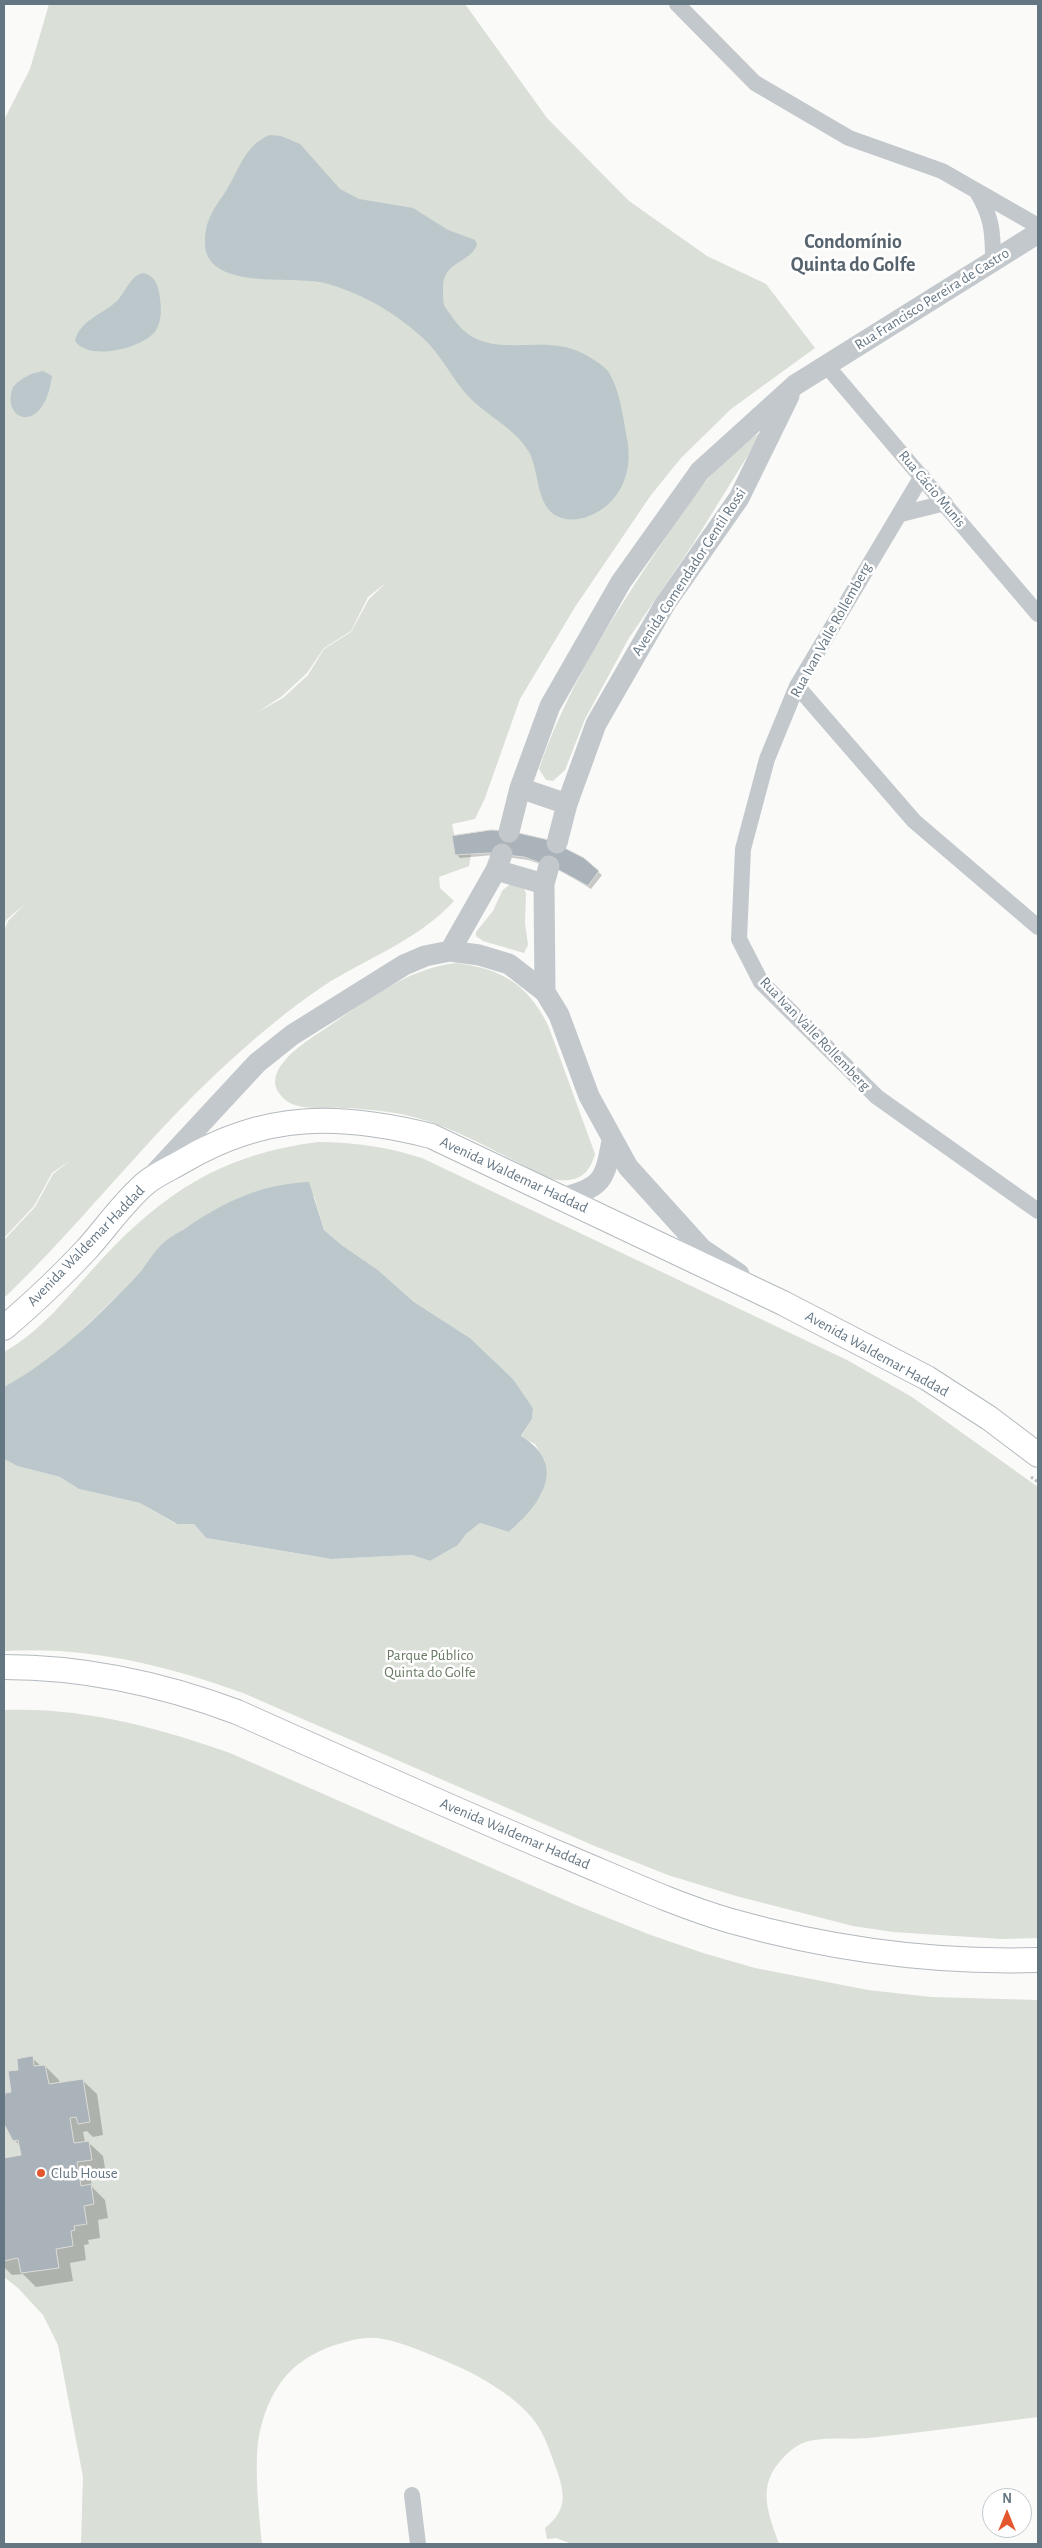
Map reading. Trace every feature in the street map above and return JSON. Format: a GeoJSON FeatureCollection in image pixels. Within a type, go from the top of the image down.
{"type":"FeatureCollection","features":[{"type":"Feature","properties":{"kind":"main road","name":"Avenida Waldemar Haddad"},"geometry":{"type":"LineString","coordinates":[[4,1328],[43,1296],[147,1182],[199,1151],[232,1137],[278,1123],[317,1119],[394,1126],[431,1136],[783,1303],[927,1378],[989,1418],[1031,1463]]}},
{"type":"Feature","properties":{"kind":"main road","name":"Avenida Waldemar Haddad"},"geometry":{"type":"LineString","coordinates":[[4,1667],[94,1674],[165,1688],[202,1699],[237,1712],[570,1858],[659,1895],[730,1920],[850,1947],[892,1953],[1001,1961],[1038,1960]]}},
{"type":"Feature","properties":{"kind":"street"},"geometry":{"type":"LineString","coordinates":[[676,4],[754,83],[849,138],[942,171],[1038,226]]}},
{"type":"Feature","properties":{"kind":"street"},"geometry":{"type":"LineString","coordinates":[[976,190],[989,212],[993,232],[994,261]]}},
{"type":"Feature","properties":{"kind":"street","name":"Rua Francisco Pereira de Castro"},"geometry":{"type":"LineString","coordinates":[[826,365],[1038,233]]}},
{"type":"Feature","properties":{"kind":"street"},"geometry":{"type":"LineString","coordinates":[[509,832],[520,788],[550,706],[621,582],[700,472],[795,385],[826,365]]}},
{"type":"Feature","properties":{"kind":"street","name":"Rua Cácio Munis"},"geometry":{"type":"LineString","coordinates":[[826,365],[1038,614]]}},
{"type":"Feature","properties":{"kind":"street","name":"Avenida Comendador Gentil Rossi"},"geometry":{"type":"LineString","coordinates":[[556,843],[567,804],[596,724],[665,604],[738,498],[795,385]]}},
{"type":"Feature","properties":{"kind":"street","name":"Rua Ivan Valle Rollemberg"},"geometry":{"type":"LineString","coordinates":[[922,476],[901,514],[869,562],[797,686],[767,759],[743,848],[739,939],[761,982],[877,1097],[1038,1211]]}},
{"type":"Feature","properties":{"kind":"street"},"geometry":{"type":"LineString","coordinates":[[901,514],[944,504]]}},
{"type":"Feature","properties":{"kind":"street"},"geometry":{"type":"LineString","coordinates":[[797,686],[914,821],[1038,927]]}},
{"type":"Feature","properties":{"kind":"street"},"geometry":{"type":"LineString","coordinates":[[520,788],[567,804]]}},
{"type":"Feature","properties":{"kind":"street"},"geometry":{"type":"LineString","coordinates":[[450,951],[499,862],[547,875],[545,992]]}},
{"type":"Feature","properties":{"kind":"street"},"geometry":{"type":"LineString","coordinates":[[147,1182],[258,1063],[292,1035],[404,964],[425,956],[450,951],[479,955],[509,964],[545,992],[559,1015],[588,1096],[628,1167],[702,1249],[783,1303]]}},
{"type":"Feature","properties":{"kind":"street"},"geometry":{"type":"LineString","coordinates":[[562,1198],[586,1191],[599,1182],[608,1166],[612,1140]]}},
{"type":"Feature","properties":{"kind":"street"},"geometry":{"type":"LineString","coordinates":[[412,2495],[418,2544]]}},
{"type":"Feature","properties":{"kind":"path"},"geometry":{"type":"LineString","coordinates":[[1031,1463],[1038,1482]]}},
{"type":"Feature","properties":{"kind":"green space"},"geometry":{"type":"Polygon","coordinates":[[[49,4],[465,4],[547,118],[629,201],[707,256],[766,284],[815,348],[731,409],[681,458],[651,495],[575,607],[520,699],[485,798],[475,819],[452,824],[457,849],[472,848],[469,866],[439,877],[440,888],[454,901],[426,926],[396,946],[331,981],[308,997],[242,1050],[210,1079],[150,1141],[64,1237],[4,1298],[4,1240],[35,1207],[53,1174],[71,1160],[52,1173],[34,1206],[4,1238],[4,931],[8,921],[24,905],[6,920],[4,926],[4,120],[30,69],[49,4]],[[387,582],[368,597],[351,631],[324,648],[307,673],[281,697],[256,713],[283,698],[308,675],[324,649],[351,632],[369,599],[387,582]]]}},
{"type":"Feature","properties":{"kind":"green space"},"geometry":{"type":"Polygon","coordinates":[[[763,431],[693,544],[629,638],[585,719],[565,770],[553,781],[546,780],[539,769],[562,711],[590,657],[622,604],[690,501],[703,485],[730,455],[763,431]]]}},
{"type":"Feature","properties":{"kind":"green space"},"geometry":{"type":"Polygon","coordinates":[[[511,883],[524,889],[526,893],[525,923],[528,945],[524,953],[483,941],[476,936],[476,932],[493,911],[502,891],[511,883]]]}},
{"type":"Feature","properties":{"kind":"green space"},"geometry":{"type":"Polygon","coordinates":[[[456,963],[486,969],[499,974],[522,989],[540,1011],[548,1025],[595,1154],[584,1174],[566,1180],[550,1179],[447,1128],[425,1120],[381,1111],[353,1108],[309,1108],[292,1104],[279,1093],[275,1084],[277,1074],[289,1056],[298,1047],[387,988],[420,972],[456,963]]]}},
{"type":"Feature","properties":{"kind":"green space","name":"Parque Público Quinta do Golfe"},"geometry":{"type":"Polygon","coordinates":[[[318,1142],[370,1146],[422,1158],[847,1360],[912,1397],[1038,1487],[1038,1938],[1002,1939],[893,1932],[853,1926],[736,1896],[668,1875],[597,1847],[243,1693],[214,1683],[155,1666],[96,1655],[35,1650],[4,1651],[4,1459],[17,1466],[60,1477],[79,1489],[140,1503],[176,1524],[194,1524],[206,1538],[331,1559],[412,1555],[430,1561],[458,1545],[466,1534],[480,1523],[509,1532],[520,1522],[542,1493],[545,1461],[535,1444],[521,1437],[532,1419],[533,1408],[513,1379],[470,1338],[414,1302],[378,1270],[343,1246],[324,1230],[314,1196],[161,1245],[137,1277],[68,1343],[33,1372],[4,1387],[4,1352],[44,1322],[124,1237],[172,1196],[197,1180],[253,1156],[318,1142]]]}},
{"type":"Feature","properties":{"kind":"green space"},"geometry":{"type":"Polygon","coordinates":[[[4,1710],[33,1710],[90,1715],[147,1727],[230,1753],[576,1905],[648,1934],[755,1968],[868,1990],[931,1997],[1038,2000],[1038,2417],[932,2431],[868,2438],[827,2439],[803,2443],[786,2455],[773,2471],[769,2480],[767,2489],[768,2508],[779,2544],[572,2544],[556,2538],[547,2539],[545,2528],[558,2515],[563,2493],[552,2457],[543,2436],[531,2416],[521,2406],[486,2381],[434,2356],[391,2341],[378,2338],[362,2338],[325,2349],[298,2364],[278,2386],[271,2399],[260,2431],[257,2456],[257,2487],[262,2544],[81,2544],[83,2477],[58,2345],[43,2315],[18,2288],[4,2277],[4,1710]]]}},
{"type":"Feature","properties":{"kind":"shaded area"},"geometry":{"type":"Polygon","coordinates":[[[270,135],[281,136],[300,144],[340,189],[359,199],[413,208],[448,230],[475,240],[477,245],[473,251],[447,273],[443,289],[444,305],[467,333],[482,341],[499,345],[554,345],[573,349],[591,358],[608,371],[620,404],[629,458],[623,485],[605,507],[588,517],[574,520],[561,518],[549,510],[541,495],[532,459],[523,444],[509,429],[469,397],[423,338],[377,304],[352,292],[325,283],[272,280],[234,275],[218,268],[208,257],[205,235],[212,212],[228,188],[247,153],[253,146],[270,135]]]}},
{"type":"Feature","properties":{"kind":"shaded area"},"geometry":{"type":"Polygon","coordinates":[[[143,273],[152,277],[156,282],[161,311],[160,321],[150,337],[129,347],[104,351],[92,351],[82,347],[75,341],[77,334],[86,323],[117,301],[135,277],[143,273]]]}},
{"type":"Feature","properties":{"kind":"shaded area"},"geometry":{"type":"Polygon","coordinates":[[[43,371],[52,376],[41,408],[33,415],[25,417],[18,415],[12,408],[13,387],[27,376],[43,371]]]}},
{"type":"Feature","properties":{"kind":"shaded area"},"geometry":{"type":"Polygon","coordinates":[[[309,1182],[324,1230],[343,1246],[378,1270],[414,1302],[470,1338],[513,1379],[533,1408],[532,1419],[521,1436],[536,1447],[544,1459],[547,1472],[545,1484],[540,1497],[531,1509],[509,1532],[480,1523],[466,1534],[458,1545],[430,1561],[412,1555],[331,1559],[206,1538],[194,1524],[177,1524],[140,1503],[79,1489],[60,1477],[17,1466],[4,1459],[4,1387],[57,1351],[105,1309],[135,1278],[164,1242],[215,1210],[244,1196],[275,1186],[309,1182]]]}},
{"type":"Feature","properties":{"kind":"building"},"geometry":{"type":"Polygon","coordinates":[[[491,830],[510,831],[549,840],[584,858],[599,871],[588,886],[557,869],[524,857],[489,853],[455,855],[452,836],[491,830]]]}},
{"type":"Feature","properties":{"kind":"building","name":"Club House"},"geometry":{"type":"Polygon","coordinates":[[[33,2056],[34,2066],[45,2065],[49,2084],[83,2079],[90,2122],[78,2124],[76,2117],[70,2118],[74,2143],[89,2141],[92,2160],[77,2162],[81,2186],[91,2184],[94,2204],[84,2206],[87,2224],[74,2226],[75,2230],[71,2231],[73,2246],[56,2249],[59,2268],[21,2273],[18,2258],[4,2261],[4,2158],[21,2155],[18,2140],[13,2141],[4,2124],[4,2101],[5,2093],[11,2092],[8,2071],[18,2070],[17,2059],[33,2056]]]}},
{"type":"Feature","properties":{"kind":"place","name":"Club House"},"geometry":{"type":"Point","coordinates":[41,2173]}},
{"type":"Feature","properties":{"kind":"district","name":"Condomínio Quinta do Golfe"},"geometry":{"type":"Point","coordinates":[853,254]}}]}
